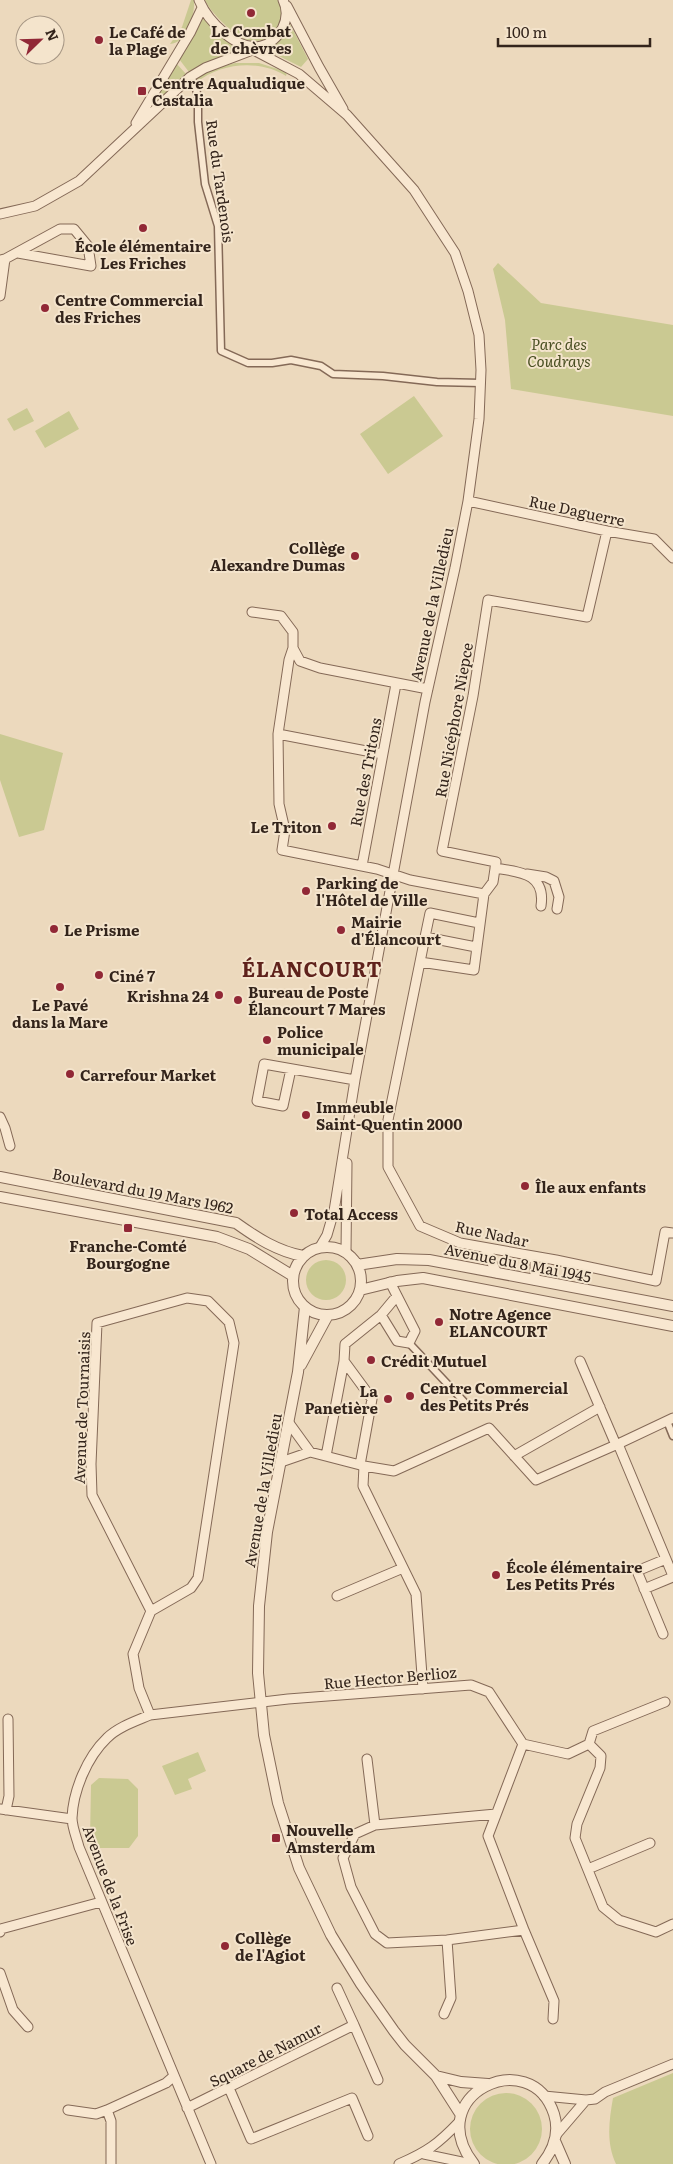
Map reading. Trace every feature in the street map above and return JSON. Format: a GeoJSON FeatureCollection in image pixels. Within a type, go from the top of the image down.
{"type":"FeatureCollection","features":[{"type":"Feature","properties":{"kind":"street","name":"Avenue de la Villedieu"},"geometry":{"type":"LineString","coordinates":[[201,4],[215,23],[244,45],[256,48],[298,74],[347,115],[414,190],[454,253],[468,291],[479,335],[481,383],[479,419],[468,501],[428,689],[356,1080],[334,1211],[327,1235],[320,1247]]}},
{"type":"Feature","properties":{"kind":"street"},"geometry":{"type":"LineString","coordinates":[[132,131],[190,33],[201,4]]}},
{"type":"Feature","properties":{"kind":"street","name":"Avenue de la Villedieu"},"geometry":{"type":"LineString","coordinates":[[287,6],[318,68],[347,115]]}},
{"type":"Feature","properties":{"kind":"street"},"geometry":{"type":"LineString","coordinates":[[2,211],[35,206],[79,181],[190,77],[205,68],[274,40],[283,27],[287,6]]}},
{"type":"Feature","properties":{"kind":"street","name":"Rue du Tardenois"},"geometry":{"type":"LineString","coordinates":[[190,77],[195,84],[198,98],[198,122],[205,184],[218,226],[221,351],[248,363],[272,363],[291,360],[321,366],[333,374],[383,376],[437,382],[481,383]]}},
{"type":"Feature","properties":{"kind":"street"},"geometry":{"type":"LineString","coordinates":[[0,296],[2,260],[18,253],[60,228],[74,229],[88,246],[91,266],[18,253]]}},
{"type":"Feature","properties":{"kind":"street","name":"Rue Daguerre"},"geometry":{"type":"LineString","coordinates":[[468,501],[607,531],[654,539],[673,558]]}},
{"type":"Feature","properties":{"kind":"street","name":"Rue Nicéphore Niepce"},"geometry":{"type":"LineString","coordinates":[[495,868],[496,862],[442,851],[473,696],[488,600],[587,617],[607,531]]}},
{"type":"Feature","properties":{"kind":"street"},"geometry":{"type":"LineString","coordinates":[[252,612],[281,616],[293,632],[293,648],[289,660],[278,734],[279,804],[285,830],[282,850],[362,866],[395,874],[410,880],[484,894]]}},
{"type":"Feature","properties":{"kind":"street"},"geometry":{"type":"LineString","coordinates":[[293,648],[300,661],[320,668],[428,689]]}},
{"type":"Feature","properties":{"kind":"street","name":"Rue des Tritons"},"geometry":{"type":"LineString","coordinates":[[362,866],[396,684]]}},
{"type":"Feature","properties":{"kind":"street"},"geometry":{"type":"LineString","coordinates":[[278,734],[382,754]]}},
{"type":"Feature","properties":{"kind":"street"},"geometry":{"type":"LineString","coordinates":[[420,962],[474,970],[484,894],[493,882],[495,868],[546,877],[554,881],[559,897],[557,909]]}},
{"type":"Feature","properties":{"kind":"street"},"geometry":{"type":"LineString","coordinates":[[526,874],[533,878],[539,886],[543,897],[541,906]]}},
{"type":"Feature","properties":{"kind":"street","name":"Rue Nadar"},"geometry":{"type":"LineString","coordinates":[[479,922],[430,913],[388,1120],[388,1167],[420,1226],[460,1243],[656,1280],[665,1232],[673,1233]]}},
{"type":"Feature","properties":{"kind":"street"},"geometry":{"type":"LineString","coordinates":[[425,937],[476,947]]}},
{"type":"Feature","properties":{"kind":"street"},"geometry":{"type":"LineString","coordinates":[[291,1069],[283,1106],[257,1101],[264,1064],[356,1080]]}},
{"type":"Feature","properties":{"kind":"street"},"geometry":{"type":"LineString","coordinates":[[0,1117],[10,1146]]}},
{"type":"Feature","properties":{"kind":"street","name":"Avenue de la Villedieu"},"geometry":{"type":"LineString","coordinates":[[346,1252],[347,1135]]}},
{"type":"Feature","properties":{"kind":"street","name":"Boulevard du 19 Mars 1962"},"geometry":{"type":"LineString","coordinates":[[0,1177],[236,1223],[268,1245],[289,1254],[303,1256]]}},
{"type":"Feature","properties":{"kind":"street"},"geometry":{"type":"LineString","coordinates":[[0,1196],[217,1237],[249,1249],[293,1276]]}},
{"type":"Feature","properties":{"kind":"street"},"geometry":{"type":"LineString","coordinates":[[329,1246],[346,1252],[358,1265],[362,1281],[357,1298],[345,1310],[328,1315],[312,1312],[305,1307],[295,1293],[294,1269],[303,1256],[311,1250],[320,1247],[329,1246]]}},
{"type":"Feature","properties":{"kind":"street"},"geometry":{"type":"LineString","coordinates":[[497,1273],[485,1249],[535,1258],[534,1280]]}},
{"type":"Feature","properties":{"kind":"street","name":"Avenue du 8 Mai 1945"},"geometry":{"type":"LineString","coordinates":[[358,1265],[397,1259],[430,1260],[673,1306]]}},
{"type":"Feature","properties":{"kind":"street"},"geometry":{"type":"LineString","coordinates":[[360,1290],[390,1282],[423,1278],[673,1326]]}},
{"type":"Feature","properties":{"kind":"street"},"geometry":{"type":"LineString","coordinates":[[390,1282],[414,1331],[409,1343]]}},
{"type":"Feature","properties":{"kind":"street"},"geometry":{"type":"LineString","coordinates":[[326,1456],[344,1361],[344,1344],[381,1315],[396,1297]]}},
{"type":"Feature","properties":{"kind":"street","name":"Avenue de Tournaisis"},"geometry":{"type":"LineString","coordinates":[[187,1298],[208,1302],[229,1322],[234,1343],[198,1578],[191,1588],[152,1611],[92,1495],[91,1464],[97,1322],[187,1298]]}},
{"type":"Feature","properties":{"kind":"street","name":"Avenue de la Villedieu"},"geometry":{"type":"LineString","coordinates":[[305,1307],[298,1372],[267,1532],[259,1606],[258,1673],[264,1735],[278,1803],[299,1868],[330,1935],[394,2031],[405,2045],[436,2076],[460,2119]]}},
{"type":"Feature","properties":{"kind":"street","name":"Avenue de la Villedieu"},"geometry":{"type":"LineString","coordinates":[[298,1372],[328,1315]]}},
{"type":"Feature","properties":{"kind":"street"},"geometry":{"type":"LineString","coordinates":[[381,1315],[396,1341],[409,1343],[470,1408]]}},
{"type":"Feature","properties":{"kind":"street"},"geometry":{"type":"LineString","coordinates":[[344,1361],[372,1399],[362,1466],[363,1486],[416,1594],[423,1688]]}},
{"type":"Feature","properties":{"kind":"street"},"geometry":{"type":"LineString","coordinates":[[580,1362],[673,1577],[644,1589]]}},
{"type":"Feature","properties":{"kind":"street"},"geometry":{"type":"LineString","coordinates":[[514,1456],[600,1407]]}},
{"type":"Feature","properties":{"kind":"street"},"geometry":{"type":"LineString","coordinates":[[281,1462],[310,1452],[362,1466],[394,1471],[490,1428],[536,1480],[670,1419],[673,1436]]}},
{"type":"Feature","properties":{"kind":"street"},"geometry":{"type":"LineString","coordinates":[[288,1423],[310,1452]]}},
{"type":"Feature","properties":{"kind":"street"},"geometry":{"type":"LineString","coordinates":[[663,1634],[637,1571],[666,1559]]}},
{"type":"Feature","properties":{"kind":"street"},"geometry":{"type":"LineString","coordinates":[[337,1596],[403,1568]]}},
{"type":"Feature","properties":{"kind":"street"},"geometry":{"type":"LineString","coordinates":[[150,1715],[139,1688],[133,1654],[152,1611]]}},
{"type":"Feature","properties":{"kind":"street","name":"Rue Hector Berlioz"},"geometry":{"type":"LineString","coordinates":[[261,1703],[471,1685],[489,1692],[523,1744]]}},
{"type":"Feature","properties":{"kind":"street"},"geometry":{"type":"LineString","coordinates":[[553,2019],[554,2002],[488,1836],[523,1744],[568,1754],[589,1744],[593,1732],[665,1702]]}},
{"type":"Feature","properties":{"kind":"street","name":"Avenue de la Frise"},"geometry":{"type":"LineString","coordinates":[[211,2164],[79,1848],[72,1819],[81,1778],[92,1757],[107,1738],[130,1723],[150,1715],[261,1703]]}},
{"type":"Feature","properties":{"kind":"street"},"geometry":{"type":"LineString","coordinates":[[8,1718],[9,1796],[3,1810],[72,1819]]}},
{"type":"Feature","properties":{"kind":"street"},"geometry":{"type":"LineString","coordinates":[[589,1744],[601,1756],[600,1768],[577,1824],[576,1838],[603,1907],[619,1920],[656,1932],[673,1924]]}},
{"type":"Feature","properties":{"kind":"street"},"geometry":{"type":"LineString","coordinates":[[367,1759],[375,1825]]}},
{"type":"Feature","properties":{"kind":"street"},"geometry":{"type":"LineString","coordinates":[[496,1814],[375,1825],[355,1834],[343,1858],[351,1887],[374,1934],[387,1942],[447,1940],[524,1930]]}},
{"type":"Feature","properties":{"kind":"street"},"geometry":{"type":"LineString","coordinates":[[588,1869],[650,1843]]}},
{"type":"Feature","properties":{"kind":"street"},"geometry":{"type":"LineString","coordinates":[[0,1932],[1,1929],[101,1902]]}},
{"type":"Feature","properties":{"kind":"street"},"geometry":{"type":"LineString","coordinates":[[444,2014],[451,1998],[447,1940]]}},
{"type":"Feature","properties":{"kind":"street"},"geometry":{"type":"LineString","coordinates":[[0,1973],[12,2010],[28,2027]]}},
{"type":"Feature","properties":{"kind":"street"},"geometry":{"type":"LineString","coordinates":[[336,1988],[378,2080]]}},
{"type":"Feature","properties":{"kind":"street","name":"Square de Namur"},"geometry":{"type":"LineString","coordinates":[[187,2108],[354,2025]]}},
{"type":"Feature","properties":{"kind":"street"},"geometry":{"type":"LineString","coordinates":[[544,2096],[586,2100],[596,2099],[605,2092],[673,2064]]}},
{"type":"Feature","properties":{"kind":"street"},"geometry":{"type":"LineString","coordinates":[[68,2110],[96,2114],[166,2083],[174,2076]]}},
{"type":"Feature","properties":{"kind":"street"},"geometry":{"type":"LineString","coordinates":[[436,2076],[461,2082],[488,2084]]}},
{"type":"Feature","properties":{"kind":"street"},"geometry":{"type":"LineString","coordinates":[[472,2164],[465,2153],[460,2138],[460,2119],[466,2102],[476,2091],[488,2084],[502,2080],[518,2081],[532,2086],[544,2096],[552,2107],[556,2121],[556,2138],[565,2164]]}},
{"type":"Feature","properties":{"kind":"street"},"geometry":{"type":"LineString","coordinates":[[229,2088],[251,2139],[352,2098],[368,2136]]}},
{"type":"Feature","properties":{"kind":"street"},"geometry":{"type":"LineString","coordinates":[[542,2164],[550,2154],[556,2138],[586,2100]]}},
{"type":"Feature","properties":{"kind":"street"},"geometry":{"type":"LineString","coordinates":[[107,2110],[111,2121],[111,2164]]}},
{"type":"Feature","properties":{"kind":"street"},"geometry":{"type":"LineString","coordinates":[[399,2164],[424,2154],[440,2142],[460,2119]]}},
{"type":"Feature","properties":{"kind":"street"},"geometry":{"type":"LineString","coordinates":[[424,2154],[472,2164]]}},
{"type":"Feature","properties":{"kind":"green space"},"geometry":{"type":"Polygon","coordinates":[[[191,0],[194,0],[194,6],[189,27],[181,38],[170,44],[182,27],[191,0]]]}},
{"type":"Feature","properties":{"kind":"green space"},"geometry":{"type":"Polygon","coordinates":[[[205,0],[278,0],[281,8],[280,24],[270,36],[263,40],[247,40],[228,28],[205,0]]]}},
{"type":"Feature","properties":{"kind":"green space"},"geometry":{"type":"Polygon","coordinates":[[[203,17],[226,40],[239,49],[189,72],[179,59],[203,17]]]}},
{"type":"Feature","properties":{"kind":"green space"},"geometry":{"type":"Polygon","coordinates":[[[290,24],[308,59],[301,67],[265,49],[278,42],[290,24]]]}},
{"type":"Feature","properties":{"kind":"green space"},"geometry":{"type":"Polygon","coordinates":[[[176,63],[186,74],[145,115],[176,63]]]}},
{"type":"Feature","properties":{"kind":"green space"},"geometry":{"type":"Polygon","coordinates":[[[235,63],[259,63],[287,72],[286,76],[264,67],[252,65],[229,67],[197,82],[194,79],[210,70],[235,63]]]}},
{"type":"Feature","properties":{"kind":"green space","name":"Parc des Coudrays"},"geometry":{"type":"Polygon","coordinates":[[[498,263],[541,303],[673,325],[673,416],[511,389],[505,320],[493,269],[498,263]]]}},
{"type":"Feature","properties":{"kind":"green space"},"geometry":{"type":"Polygon","coordinates":[[[414,396],[443,436],[388,474],[360,434],[414,396]]]}},
{"type":"Feature","properties":{"kind":"green space"},"geometry":{"type":"Polygon","coordinates":[[[27,408],[34,421],[14,431],[7,419],[27,408]]]}},
{"type":"Feature","properties":{"kind":"green space"},"geometry":{"type":"Polygon","coordinates":[[[69,411],[79,429],[45,448],[35,431],[69,411]]]}},
{"type":"Feature","properties":{"kind":"green space"},"geometry":{"type":"Polygon","coordinates":[[[0,734],[63,753],[44,830],[19,837],[0,780],[0,734]]]}},
{"type":"Feature","properties":{"kind":"green space"},"geometry":{"type":"Polygon","coordinates":[[[330,1260],[337,1263],[343,1269],[346,1280],[345,1288],[337,1297],[330,1300],[322,1300],[315,1297],[307,1288],[306,1276],[309,1269],[318,1261],[330,1260]]]}},
{"type":"Feature","properties":{"kind":"green space"},"geometry":{"type":"Polygon","coordinates":[[[198,1752],[206,1771],[188,1779],[192,1789],[175,1795],[162,1766],[198,1752]]]}},
{"type":"Feature","properties":{"kind":"green space"},"geometry":{"type":"Polygon","coordinates":[[[99,1778],[128,1779],[138,1789],[138,1836],[129,1848],[98,1848],[90,1838],[91,1785],[99,1778]]]}},
{"type":"Feature","properties":{"kind":"green space"},"geometry":{"type":"Polygon","coordinates":[[[673,2073],[673,2164],[616,2164],[610,2140],[613,2098],[673,2073]]]}},
{"type":"Feature","properties":{"kind":"green space"},"geometry":{"type":"Polygon","coordinates":[[[506,2093],[526,2099],[536,2109],[542,2129],[536,2149],[526,2159],[506,2165],[486,2159],[476,2149],[470,2129],[476,2109],[486,2099],[506,2093]]]}},
{"type":"Feature","properties":{"kind":"place","name":"Le Combat de chèvres"},"geometry":{"type":"Point","coordinates":[251,13]}},
{"type":"Feature","properties":{"kind":"place","name":"Le Café de la Plage"},"geometry":{"type":"Point","coordinates":[99,40]}},
{"type":"Feature","properties":{"kind":"place","name":"Centre Aqualudique Castalia"},"geometry":{"type":"Point","coordinates":[142,91]}},
{"type":"Feature","properties":{"kind":"place","name":"École élémentaire Les Friches"},"geometry":{"type":"Point","coordinates":[143,228]}},
{"type":"Feature","properties":{"kind":"place","name":"Centre Commercial des Friches"},"geometry":{"type":"Point","coordinates":[45,308]}},
{"type":"Feature","properties":{"kind":"place","name":"Collège Alexandre Dumas"},"geometry":{"type":"Point","coordinates":[355,556]}},
{"type":"Feature","properties":{"kind":"place","name":"Le Triton"},"geometry":{"type":"Point","coordinates":[332,826]}},
{"type":"Feature","properties":{"kind":"place","name":"Parking de l'Hôtel de Ville"},"geometry":{"type":"Point","coordinates":[306,891]}},
{"type":"Feature","properties":{"kind":"place","name":"Le Prisme"},"geometry":{"type":"Point","coordinates":[54,929]}},
{"type":"Feature","properties":{"kind":"place","name":"Mairie d'Élancourt"},"geometry":{"type":"Point","coordinates":[341,930]}},
{"type":"Feature","properties":{"kind":"place","name":"Ciné 7"},"geometry":{"type":"Point","coordinates":[99,975]}},
{"type":"Feature","properties":{"kind":"place","name":"Le Pavé dans la Mare"},"geometry":{"type":"Point","coordinates":[60,987]}},
{"type":"Feature","properties":{"kind":"place","name":"Krishna 24"},"geometry":{"type":"Point","coordinates":[219,995]}},
{"type":"Feature","properties":{"kind":"place","name":"Bureau de Poste Élancourt 7 Mares"},"geometry":{"type":"Point","coordinates":[238,1000]}},
{"type":"Feature","properties":{"kind":"place","name":"Police municipale"},"geometry":{"type":"Point","coordinates":[267,1040]}},
{"type":"Feature","properties":{"kind":"place","name":"Carrefour Market"},"geometry":{"type":"Point","coordinates":[70,1074]}},
{"type":"Feature","properties":{"kind":"place","name":"Immeuble Saint-Quentin 2000"},"geometry":{"type":"Point","coordinates":[306,1115]}},
{"type":"Feature","properties":{"kind":"place","name":"Île aux enfants"},"geometry":{"type":"Point","coordinates":[525,1186]}},
{"type":"Feature","properties":{"kind":"place","name":"Total Access"},"geometry":{"type":"Point","coordinates":[294,1213]}},
{"type":"Feature","properties":{"kind":"place","name":"Franche-Comté Bourgogne"},"geometry":{"type":"Point","coordinates":[128,1228]}},
{"type":"Feature","properties":{"kind":"place","name":"Notre Agence ELANCOURT"},"geometry":{"type":"Point","coordinates":[439,1322]}},
{"type":"Feature","properties":{"kind":"place","name":"Crédit Mutuel"},"geometry":{"type":"Point","coordinates":[371,1360]}},
{"type":"Feature","properties":{"kind":"place","name":"Centre Commercial des Petits Prés"},"geometry":{"type":"Point","coordinates":[410,1396]}},
{"type":"Feature","properties":{"kind":"place","name":"La Panetière"},"geometry":{"type":"Point","coordinates":[388,1399]}},
{"type":"Feature","properties":{"kind":"place","name":"École élémentaire Les Petits Prés"},"geometry":{"type":"Point","coordinates":[496,1575]}},
{"type":"Feature","properties":{"kind":"place","name":"Nouvelle Amsterdam"},"geometry":{"type":"Point","coordinates":[276,1838]}},
{"type":"Feature","properties":{"kind":"place","name":"Collège de l'Agiot"},"geometry":{"type":"Point","coordinates":[225,1946]}},
{"type":"Feature","properties":{"kind":"district","name":"ÉLANCOURT"},"geometry":{"type":"Point","coordinates":[312,968]}}]}
